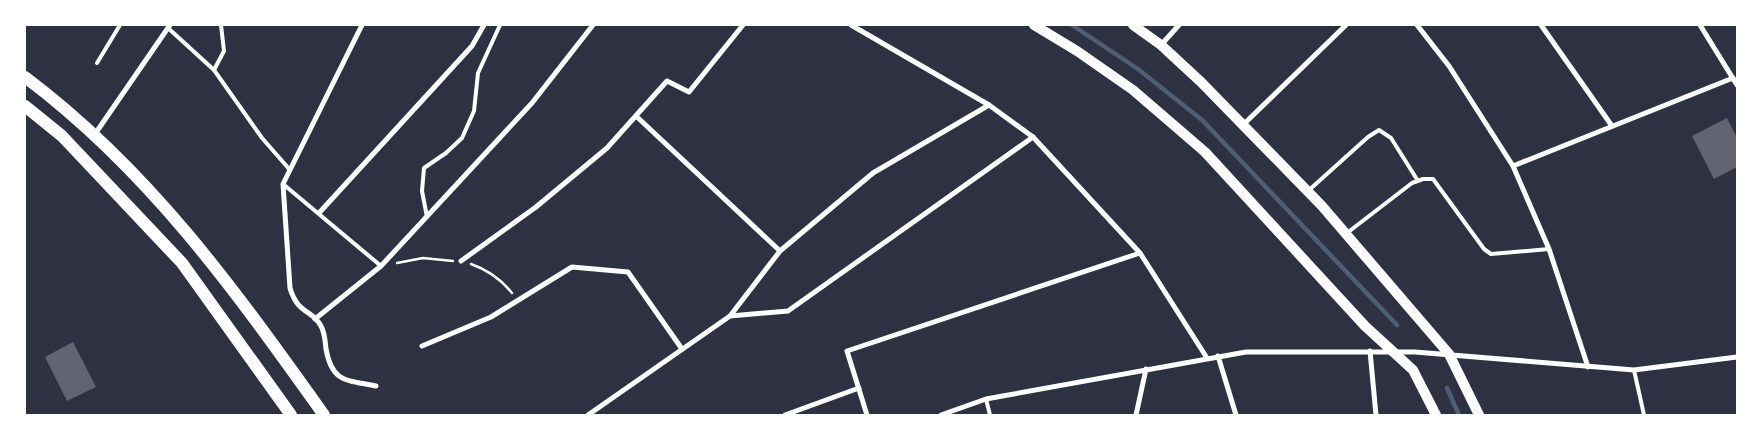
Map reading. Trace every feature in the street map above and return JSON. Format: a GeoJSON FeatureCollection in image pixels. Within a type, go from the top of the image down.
{"type":"FeatureCollection","features":[{"type":"Feature","properties":{"kind":"main road"},"geometry":{"type":"LineString","coordinates":[[1034,25],[1105,70],[1185,133],[1224,172],[1297,253],[1413,370],[1436,415]]}},
{"type":"Feature","properties":{"kind":"main road"},"geometry":{"type":"LineString","coordinates":[[1133,25],[1161,44],[1244,124],[1308,191],[1449,354],[1479,415]]}},
{"type":"Feature","properties":{"kind":"main road"},"geometry":{"type":"LineString","coordinates":[[25,77],[56,100],[95,135],[132,171],[199,245],[324,415]]}},
{"type":"Feature","properties":{"kind":"main road"},"geometry":{"type":"LineString","coordinates":[[25,106],[62,136],[182,263],[291,415]]}},
{"type":"Feature","properties":{"kind":"street"},"geometry":{"type":"LineString","coordinates":[[362,25],[283,184],[290,288],[299,308],[315,319],[324,333],[330,367],[335,374],[341,378],[376,386]]}},
{"type":"Feature","properties":{"kind":"street"},"geometry":{"type":"LineString","coordinates":[[318,213],[472,46],[484,25]]}},
{"type":"Feature","properties":{"kind":"street"},"geometry":{"type":"LineString","coordinates":[[315,319],[381,266],[532,103],[593,25]]}},
{"type":"Feature","properties":{"kind":"street"},"geometry":{"type":"LineString","coordinates":[[461,261],[558,189],[607,148],[667,81],[689,92],[743,25]]}},
{"type":"Feature","properties":{"kind":"street"},"geometry":{"type":"LineString","coordinates":[[852,25],[989,104],[1033,137],[1140,253],[1207,358]]}},
{"type":"Feature","properties":{"kind":"street"},"geometry":{"type":"LineString","coordinates":[[1161,44],[1179,25]]}},
{"type":"Feature","properties":{"kind":"street"},"geometry":{"type":"LineString","coordinates":[[1244,124],[1346,25]]}},
{"type":"Feature","properties":{"kind":"street"},"geometry":{"type":"LineString","coordinates":[[1417,25],[1448,66],[1513,166],[1549,249],[1588,367]]}},
{"type":"Feature","properties":{"kind":"street"},"geometry":{"type":"LineString","coordinates":[[1541,25],[1612,126]]}},
{"type":"Feature","properties":{"kind":"street"},"geometry":{"type":"LineString","coordinates":[[1700,25],[1737,85]]}},
{"type":"Feature","properties":{"kind":"street"},"geometry":{"type":"LineString","coordinates":[[95,135],[169,26]]}},
{"type":"Feature","properties":{"kind":"street"},"geometry":{"type":"LineString","coordinates":[[1513,166],[1733,78]]}},
{"type":"Feature","properties":{"kind":"street"},"geometry":{"type":"LineString","coordinates":[[588,415],[730,316],[780,251],[873,173],[989,104]]}},
{"type":"Feature","properties":{"kind":"street"},"geometry":{"type":"LineString","coordinates":[[636,116],[780,251]]}},
{"type":"Feature","properties":{"kind":"street"},"geometry":{"type":"LineString","coordinates":[[730,316],[788,311],[1033,137]]}},
{"type":"Feature","properties":{"kind":"street"},"geometry":{"type":"LineString","coordinates":[[867,415],[847,351],[1140,253]]}},
{"type":"Feature","properties":{"kind":"street"},"geometry":{"type":"LineString","coordinates":[[422,346],[492,317],[572,267],[628,272],[682,349]]}},
{"type":"Feature","properties":{"kind":"street"},"geometry":{"type":"LineString","coordinates":[[1370,351],[1376,415]]}},
{"type":"Feature","properties":{"kind":"street"},"geometry":{"type":"LineString","coordinates":[[941,415],[986,399],[1246,352],[1393,351],[1634,370],[1737,357]]}},
{"type":"Feature","properties":{"kind":"street"},"geometry":{"type":"LineString","coordinates":[[1218,356],[1236,415]]}},
{"type":"Feature","properties":{"kind":"street"},"geometry":{"type":"LineString","coordinates":[[1136,415],[1146,369]]}},
{"type":"Feature","properties":{"kind":"street"},"geometry":{"type":"LineString","coordinates":[[785,415],[859,388]]}},
{"type":"Feature","properties":{"kind":"lane"},"geometry":{"type":"LineString","coordinates":[[97,64],[120,25]]}},
{"type":"Feature","properties":{"kind":"lane"},"geometry":{"type":"LineString","coordinates":[[214,70],[224,51],[222,25]]}},
{"type":"Feature","properties":{"kind":"lane"},"geometry":{"type":"LineString","coordinates":[[427,217],[422,191],[424,168],[446,153],[462,138],[474,110],[478,73],[500,25]]}},
{"type":"Feature","properties":{"kind":"lane"},"geometry":{"type":"LineString","coordinates":[[169,26],[214,70],[262,138],[290,170]]}},
{"type":"Feature","properties":{"kind":"lane"},"geometry":{"type":"LineString","coordinates":[[1308,191],[1368,137],[1379,130],[1391,138],[1418,181]]}},
{"type":"Feature","properties":{"kind":"lane"},"geometry":{"type":"LineString","coordinates":[[1346,234],[1418,181],[1433,179],[1484,249],[1491,254],[1549,249]]}},
{"type":"Feature","properties":{"kind":"lane"},"geometry":{"type":"LineString","coordinates":[[283,184],[381,266]]}},
{"type":"Feature","properties":{"kind":"lane"},"geometry":{"type":"LineString","coordinates":[[1634,370],[1644,415]]}},
{"type":"Feature","properties":{"kind":"lane"},"geometry":{"type":"LineString","coordinates":[[986,399],[990,415]]}},
{"type":"Feature","properties":{"kind":"building"},"geometry":{"type":"Polygon","coordinates":[[[1727,118],[1737,138],[1737,167],[1714,179],[1692,136],[1727,118]]]}},
{"type":"Feature","properties":{"kind":"building"},"geometry":{"type":"Polygon","coordinates":[[[73,342],[96,387],[67,401],[45,357],[73,342]]]}},
{"type":"Feature","properties":{"kind":"waterway"},"geometry":{"type":"LineString","coordinates":[[1072,25],[1138,69],[1202,120],[1397,325]]}},
{"type":"Feature","properties":{"kind":"waterway"},"geometry":{"type":"LineString","coordinates":[[1447,388],[1459,415]]}}]}
